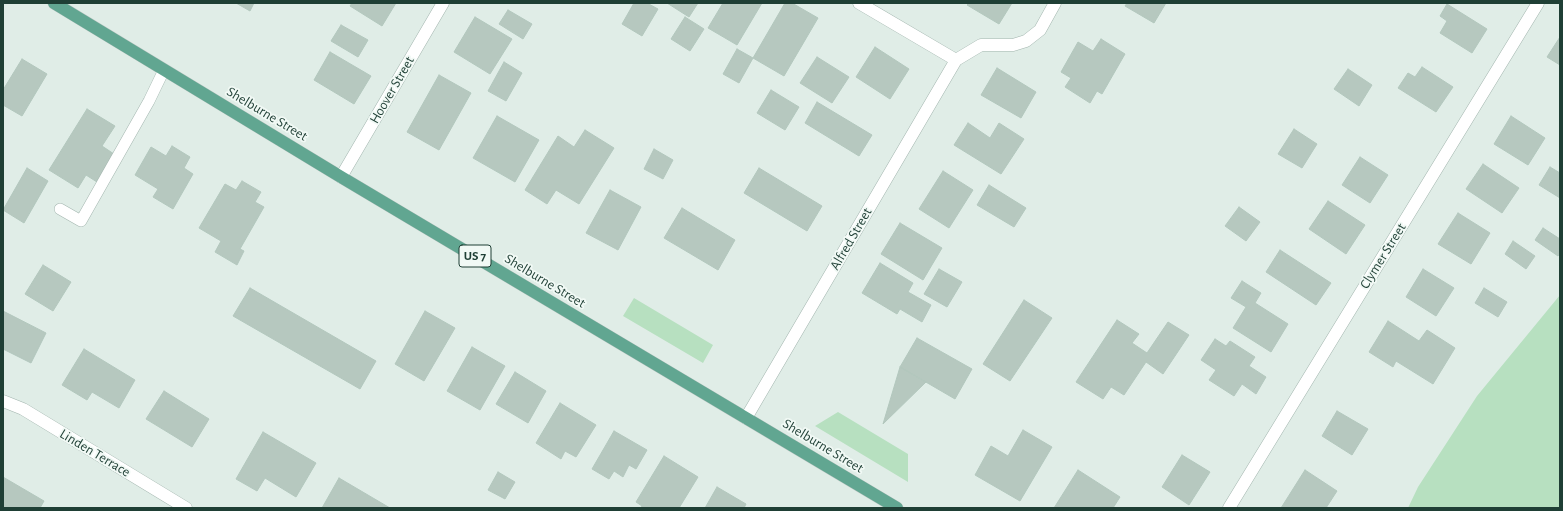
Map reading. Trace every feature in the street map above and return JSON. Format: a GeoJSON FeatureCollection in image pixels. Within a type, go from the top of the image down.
{"type":"FeatureCollection","features":[{"type":"Feature","properties":{"kind":"main road","name":"Shelburne Street"},"geometry":{"type":"LineString","coordinates":[[54,3],[342,177],[897,508]]}},
{"type":"Feature","properties":{"kind":"street","name":"Hoover Street"},"geometry":{"type":"LineString","coordinates":[[342,177],[443,3]]}},
{"type":"Feature","properties":{"kind":"street"},"geometry":{"type":"LineString","coordinates":[[859,3],[956,60],[981,45],[1013,45],[1026,41],[1040,30],[1055,3]]}},
{"type":"Feature","properties":{"kind":"street","name":"Clymer Street"},"geometry":{"type":"LineString","coordinates":[[1229,508],[1538,3]]}},
{"type":"Feature","properties":{"kind":"street","name":"Alfred Street"},"geometry":{"type":"LineString","coordinates":[[746,418],[956,60]]}},
{"type":"Feature","properties":{"kind":"street","name":"Linden Terrace"},"geometry":{"type":"LineString","coordinates":[[3,402],[23,409],[186,508]]}},
{"type":"Feature","properties":{"kind":"lane"},"geometry":{"type":"LineString","coordinates":[[60,209],[81,221],[149,101],[164,70]]}},
{"type":"Feature","properties":{"kind":"green space"},"geometry":{"type":"Polygon","coordinates":[[[1560,295],[1560,508],[1408,508],[1418,487],[1477,396],[1560,295]]]}},
{"type":"Feature","properties":{"kind":"green space"},"geometry":{"type":"Polygon","coordinates":[[[634,298],[713,345],[703,363],[623,316],[634,298]]]}},
{"type":"Feature","properties":{"kind":"green space"},"geometry":{"type":"Polygon","coordinates":[[[838,412],[908,454],[908,482],[815,426],[838,412]]]}},
{"type":"Feature","properties":{"kind":"building"},"geometry":{"type":"Polygon","coordinates":[[[236,3],[254,3],[250,11],[236,3]]]}},
{"type":"Feature","properties":{"kind":"building"},"geometry":{"type":"Polygon","coordinates":[[[352,3],[396,3],[382,26],[350,6],[352,3]]]}},
{"type":"Feature","properties":{"kind":"building"},"geometry":{"type":"Polygon","coordinates":[[[634,3],[647,3],[658,9],[642,36],[622,24],[634,3]]]}},
{"type":"Feature","properties":{"kind":"building"},"geometry":{"type":"Polygon","coordinates":[[[667,3],[698,3],[689,17],[667,3]]]}},
{"type":"Feature","properties":{"kind":"building"},"geometry":{"type":"Polygon","coordinates":[[[723,3],[762,3],[737,45],[708,28],[723,3]]]}},
{"type":"Feature","properties":{"kind":"building"},"geometry":{"type":"Polygon","coordinates":[[[785,3],[792,3],[818,18],[784,76],[753,58],[785,3]]]}},
{"type":"Feature","properties":{"kind":"building"},"geometry":{"type":"Polygon","coordinates":[[[969,3],[1012,3],[999,24],[967,5],[969,3]]]}},
{"type":"Feature","properties":{"kind":"building"},"geometry":{"type":"Polygon","coordinates":[[[1127,3],[1166,3],[1154,23],[1125,6],[1127,3]]]}},
{"type":"Feature","properties":{"kind":"building"},"geometry":{"type":"Polygon","coordinates":[[[1447,4],[1487,29],[1472,53],[1440,33],[1447,21],[1440,16],[1447,4]]]}},
{"type":"Feature","properties":{"kind":"building"},"geometry":{"type":"Polygon","coordinates":[[[508,10],[532,24],[523,39],[499,24],[508,10]]]}},
{"type":"Feature","properties":{"kind":"building"},"geometry":{"type":"Polygon","coordinates":[[[475,17],[512,39],[490,74],[454,52],[475,17]]]}},
{"type":"Feature","properties":{"kind":"building"},"geometry":{"type":"Polygon","coordinates":[[[685,17],[704,29],[690,51],[671,39],[685,17]]]}},
{"type":"Feature","properties":{"kind":"building"},"geometry":{"type":"Polygon","coordinates":[[[341,25],[368,40],[358,57],[331,41],[341,25]]]}},
{"type":"Feature","properties":{"kind":"building"},"geometry":{"type":"Polygon","coordinates":[[[1560,37],[1560,65],[1547,57],[1560,37]]]}},
{"type":"Feature","properties":{"kind":"building"},"geometry":{"type":"Polygon","coordinates":[[[1101,39],[1125,54],[1102,94],[1097,91],[1090,103],[1065,87],[1071,78],[1061,72],[1078,42],[1093,51],[1101,39]]]}},
{"type":"Feature","properties":{"kind":"building"},"geometry":{"type":"Polygon","coordinates":[[[875,47],[909,69],[890,99],[856,77],[875,47]]]}},
{"type":"Feature","properties":{"kind":"building"},"geometry":{"type":"Polygon","coordinates":[[[737,49],[753,58],[739,83],[723,74],[737,49]]]}},
{"type":"Feature","properties":{"kind":"building"},"geometry":{"type":"Polygon","coordinates":[[[330,52],[371,76],[354,104],[314,80],[330,52]]]}},
{"type":"Feature","properties":{"kind":"building"},"geometry":{"type":"Polygon","coordinates":[[[817,57],[849,77],[832,103],[800,83],[817,57]]]}},
{"type":"Feature","properties":{"kind":"building"},"geometry":{"type":"Polygon","coordinates":[[[22,59],[47,74],[22,116],[3,105],[3,90],[22,59]]]}},
{"type":"Feature","properties":{"kind":"building"},"geometry":{"type":"Polygon","coordinates":[[[504,62],[522,73],[506,101],[488,91],[504,62]]]}},
{"type":"Feature","properties":{"kind":"building"},"geometry":{"type":"Polygon","coordinates":[[[1422,67],[1453,87],[1436,112],[1398,88],[1408,73],[1415,77],[1422,67]]]}},
{"type":"Feature","properties":{"kind":"building"},"geometry":{"type":"Polygon","coordinates":[[[997,68],[1036,92],[1021,118],[981,95],[997,68]]]}},
{"type":"Feature","properties":{"kind":"building"},"geometry":{"type":"Polygon","coordinates":[[[1348,69],[1372,85],[1359,106],[1334,89],[1348,69]]]}},
{"type":"Feature","properties":{"kind":"building"},"geometry":{"type":"Polygon","coordinates":[[[439,75],[471,93],[439,150],[407,132],[439,75]]]}},
{"type":"Feature","properties":{"kind":"building"},"geometry":{"type":"Polygon","coordinates":[[[771,90],[799,107],[785,130],[757,113],[771,90]]]}},
{"type":"Feature","properties":{"kind":"building"},"geometry":{"type":"Polygon","coordinates":[[[817,102],[872,135],[859,156],[805,123],[817,102]]]}},
{"type":"Feature","properties":{"kind":"building"},"geometry":{"type":"Polygon","coordinates":[[[87,109],[115,126],[102,146],[114,154],[97,182],[86,175],[78,188],[49,170],[87,109]]]}},
{"type":"Feature","properties":{"kind":"building"},"geometry":{"type":"Polygon","coordinates":[[[497,116],[539,140],[515,182],[473,158],[497,116]]]}},
{"type":"Feature","properties":{"kind":"building"},"geometry":{"type":"Polygon","coordinates":[[[1511,116],[1545,138],[1528,165],[1494,144],[1511,116]]]}},
{"type":"Feature","properties":{"kind":"building"},"geometry":{"type":"Polygon","coordinates":[[[968,123],[990,138],[999,123],[1024,139],[1001,174],[954,145],[968,123]]]}},
{"type":"Feature","properties":{"kind":"building"},"geometry":{"type":"Polygon","coordinates":[[[1294,129],[1317,144],[1302,168],[1278,154],[1294,129]]]}},
{"type":"Feature","properties":{"kind":"building"},"geometry":{"type":"Polygon","coordinates":[[[585,130],[614,148],[579,204],[556,190],[547,204],[525,190],[558,136],[574,147],[585,130]]]}},
{"type":"Feature","properties":{"kind":"building"},"geometry":{"type":"Polygon","coordinates":[[[172,146],[190,157],[184,168],[193,174],[173,209],[153,197],[158,189],[135,175],[151,147],[166,156],[172,146]]]}},
{"type":"Feature","properties":{"kind":"building"},"geometry":{"type":"Polygon","coordinates":[[[654,149],[673,160],[663,179],[644,169],[654,149]]]}},
{"type":"Feature","properties":{"kind":"building"},"geometry":{"type":"Polygon","coordinates":[[[1360,157],[1388,175],[1370,203],[1342,185],[1360,157]]]}},
{"type":"Feature","properties":{"kind":"building"},"geometry":{"type":"Polygon","coordinates":[[[1483,164],[1519,188],[1502,213],[1466,189],[1483,164]]]}},
{"type":"Feature","properties":{"kind":"building"},"geometry":{"type":"Polygon","coordinates":[[[1550,167],[1560,173],[1560,198],[1539,185],[1550,167]]]}},
{"type":"Feature","properties":{"kind":"building"},"geometry":{"type":"Polygon","coordinates":[[[27,168],[48,181],[24,223],[3,210],[27,168]]]}},
{"type":"Feature","properties":{"kind":"building"},"geometry":{"type":"Polygon","coordinates":[[[759,168],[822,206],[807,231],[744,193],[759,168]]]}},
{"type":"Feature","properties":{"kind":"building"},"geometry":{"type":"Polygon","coordinates":[[[943,171],[973,190],[949,228],[919,209],[943,171]]]}},
{"type":"Feature","properties":{"kind":"building"},"geometry":{"type":"Polygon","coordinates":[[[242,181],[261,192],[255,202],[264,207],[240,249],[244,251],[237,265],[215,252],[221,241],[199,228],[225,184],[236,190],[242,181]]]}},
{"type":"Feature","properties":{"kind":"building"},"geometry":{"type":"Polygon","coordinates":[[[989,185],[1026,208],[1014,227],[977,205],[989,185]]]}},
{"type":"Feature","properties":{"kind":"building"},"geometry":{"type":"Polygon","coordinates":[[[610,190],[641,207],[618,250],[586,233],[610,190]]]}},
{"type":"Feature","properties":{"kind":"building"},"geometry":{"type":"Polygon","coordinates":[[[1328,201],[1365,225],[1346,254],[1309,229],[1328,201]]]}},
{"type":"Feature","properties":{"kind":"building"},"geometry":{"type":"Polygon","coordinates":[[[1239,207],[1260,222],[1246,241],[1225,226],[1239,207]]]}},
{"type":"Feature","properties":{"kind":"building"},"geometry":{"type":"Polygon","coordinates":[[[682,208],[735,240],[718,270],[664,238],[682,208]]]}},
{"type":"Feature","properties":{"kind":"building"},"geometry":{"type":"Polygon","coordinates":[[[1458,213],[1490,233],[1471,264],[1438,244],[1458,213]]]}},
{"type":"Feature","properties":{"kind":"building"},"geometry":{"type":"Polygon","coordinates":[[[900,223],[942,248],[923,280],[881,254],[900,223]]]}},
{"type":"Feature","properties":{"kind":"building"},"geometry":{"type":"Polygon","coordinates":[[[1543,228],[1560,239],[1560,253],[1558,256],[1535,240],[1543,228]]]}},
{"type":"Feature","properties":{"kind":"building"},"geometry":{"type":"Polygon","coordinates":[[[1513,241],[1535,256],[1526,269],[1505,254],[1513,241]]]}},
{"type":"Feature","properties":{"kind":"building"},"geometry":{"type":"Polygon","coordinates":[[[1280,250],[1331,283],[1316,305],[1266,272],[1280,250]]]}},
{"type":"Feature","properties":{"kind":"building"},"geometry":{"type":"Polygon","coordinates":[[[880,263],[913,283],[908,292],[931,305],[922,322],[900,309],[897,314],[862,293],[880,263]]]}},
{"type":"Feature","properties":{"kind":"building"},"geometry":{"type":"Polygon","coordinates":[[[43,265],[71,282],[53,311],[25,294],[43,265]]]}},
{"type":"Feature","properties":{"kind":"building"},"geometry":{"type":"Polygon","coordinates":[[[939,269],[962,282],[947,307],[924,294],[939,269]]]}},
{"type":"Feature","properties":{"kind":"building"},"geometry":{"type":"Polygon","coordinates":[[[1423,269],[1454,288],[1436,316],[1406,297],[1423,269]]]}},
{"type":"Feature","properties":{"kind":"building"},"geometry":{"type":"Polygon","coordinates":[[[1242,281],[1261,293],[1255,303],[1288,324],[1271,352],[1233,328],[1246,307],[1231,298],[1242,281]]]}},
{"type":"Feature","properties":{"kind":"building"},"geometry":{"type":"Polygon","coordinates":[[[250,288],[376,361],[360,389],[233,316],[250,288]]]}},
{"type":"Feature","properties":{"kind":"building"},"geometry":{"type":"Polygon","coordinates":[[[1484,288],[1507,302],[1498,317],[1475,303],[1484,288]]]}},
{"type":"Feature","properties":{"kind":"building"},"geometry":{"type":"Polygon","coordinates":[[[1024,300],[1052,318],[1010,381],[983,364],[1024,300]]]}},
{"type":"Feature","properties":{"kind":"building"},"geometry":{"type":"Polygon","coordinates":[[[3,311],[46,333],[31,363],[3,349],[3,311]]]}},
{"type":"Feature","properties":{"kind":"building"},"geometry":{"type":"Polygon","coordinates":[[[425,311],[455,328],[424,381],[395,364],[425,311]]]}},
{"type":"Feature","properties":{"kind":"building"},"geometry":{"type":"Polygon","coordinates":[[[1117,320],[1139,334],[1132,343],[1147,353],[1168,322],[1189,335],[1163,374],[1146,362],[1124,395],[1111,387],[1103,399],[1076,382],[1117,320]]]}},
{"type":"Feature","properties":{"kind":"building"},"geometry":{"type":"Polygon","coordinates":[[[1388,321],[1419,341],[1427,330],[1455,348],[1433,384],[1396,361],[1393,367],[1369,352],[1388,321]]]}},
{"type":"Feature","properties":{"kind":"building"},"geometry":{"type":"Polygon","coordinates":[[[917,338],[972,369],[955,399],[900,367],[917,338]]]}},
{"type":"Feature","properties":{"kind":"building"},"geometry":{"type":"Polygon","coordinates":[[[1215,339],[1226,346],[1230,341],[1255,357],[1249,366],[1266,377],[1256,394],[1242,384],[1234,396],[1209,380],[1216,370],[1201,360],[1215,339]]]}},
{"type":"Feature","properties":{"kind":"building"},"geometry":{"type":"Polygon","coordinates":[[[472,347],[505,366],[480,410],[447,391],[472,347]]]}},
{"type":"Feature","properties":{"kind":"building"},"geometry":{"type":"Polygon","coordinates":[[[84,349],[135,380],[119,408],[92,392],[87,400],[62,385],[84,349]]]}},
{"type":"Feature","properties":{"kind":"building"},"geometry":{"type":"Polygon","coordinates":[[[900,367],[926,382],[883,424],[900,367]]]}},
{"type":"Feature","properties":{"kind":"building"},"geometry":{"type":"Polygon","coordinates":[[[515,372],[546,391],[528,423],[496,404],[515,372]]]}},
{"type":"Feature","properties":{"kind":"building"},"geometry":{"type":"Polygon","coordinates":[[[164,391],[209,419],[192,447],[146,419],[164,391]]]}},
{"type":"Feature","properties":{"kind":"building"},"geometry":{"type":"Polygon","coordinates":[[[560,403],[596,425],[576,457],[565,451],[561,459],[536,443],[560,403]]]}},
{"type":"Feature","properties":{"kind":"building"},"geometry":{"type":"Polygon","coordinates":[[[1337,411],[1368,429],[1352,455],[1322,436],[1337,411]]]}},
{"type":"Feature","properties":{"kind":"building"},"geometry":{"type":"Polygon","coordinates":[[[1023,430],[1052,447],[1020,501],[975,475],[991,446],[1008,456],[1023,430]]]}},
{"type":"Feature","properties":{"kind":"building"},"geometry":{"type":"Polygon","coordinates":[[[614,431],[647,450],[636,469],[629,465],[623,477],[614,471],[609,479],[592,469],[614,431]]]}},
{"type":"Feature","properties":{"kind":"building"},"geometry":{"type":"Polygon","coordinates":[[[263,432],[316,463],[296,497],[265,478],[257,491],[236,479],[263,432]]]}},
{"type":"Feature","properties":{"kind":"building"},"geometry":{"type":"Polygon","coordinates":[[[1182,455],[1210,472],[1189,505],[1162,487],[1182,455]]]}},
{"type":"Feature","properties":{"kind":"building"},"geometry":{"type":"Polygon","coordinates":[[[664,456],[698,477],[679,508],[641,508],[642,506],[636,502],[664,456]]]}},
{"type":"Feature","properties":{"kind":"building"},"geometry":{"type":"Polygon","coordinates":[[[1078,470],[1120,497],[1113,508],[1054,508],[1078,470]]]}},
{"type":"Feature","properties":{"kind":"building"},"geometry":{"type":"Polygon","coordinates":[[[1305,470],[1337,491],[1326,508],[1281,508],[1305,470]]]}},
{"type":"Feature","properties":{"kind":"building"},"geometry":{"type":"Polygon","coordinates":[[[498,472],[515,482],[505,499],[488,490],[498,472]]]}},
{"type":"Feature","properties":{"kind":"building"},"geometry":{"type":"Polygon","coordinates":[[[3,477],[44,501],[40,508],[3,508],[3,477]]]}},
{"type":"Feature","properties":{"kind":"building"},"geometry":{"type":"Polygon","coordinates":[[[339,478],[390,508],[322,508],[339,478]]]}},
{"type":"Feature","properties":{"kind":"building"},"geometry":{"type":"Polygon","coordinates":[[[717,487],[746,504],[744,508],[705,508],[717,487]]]}}]}
